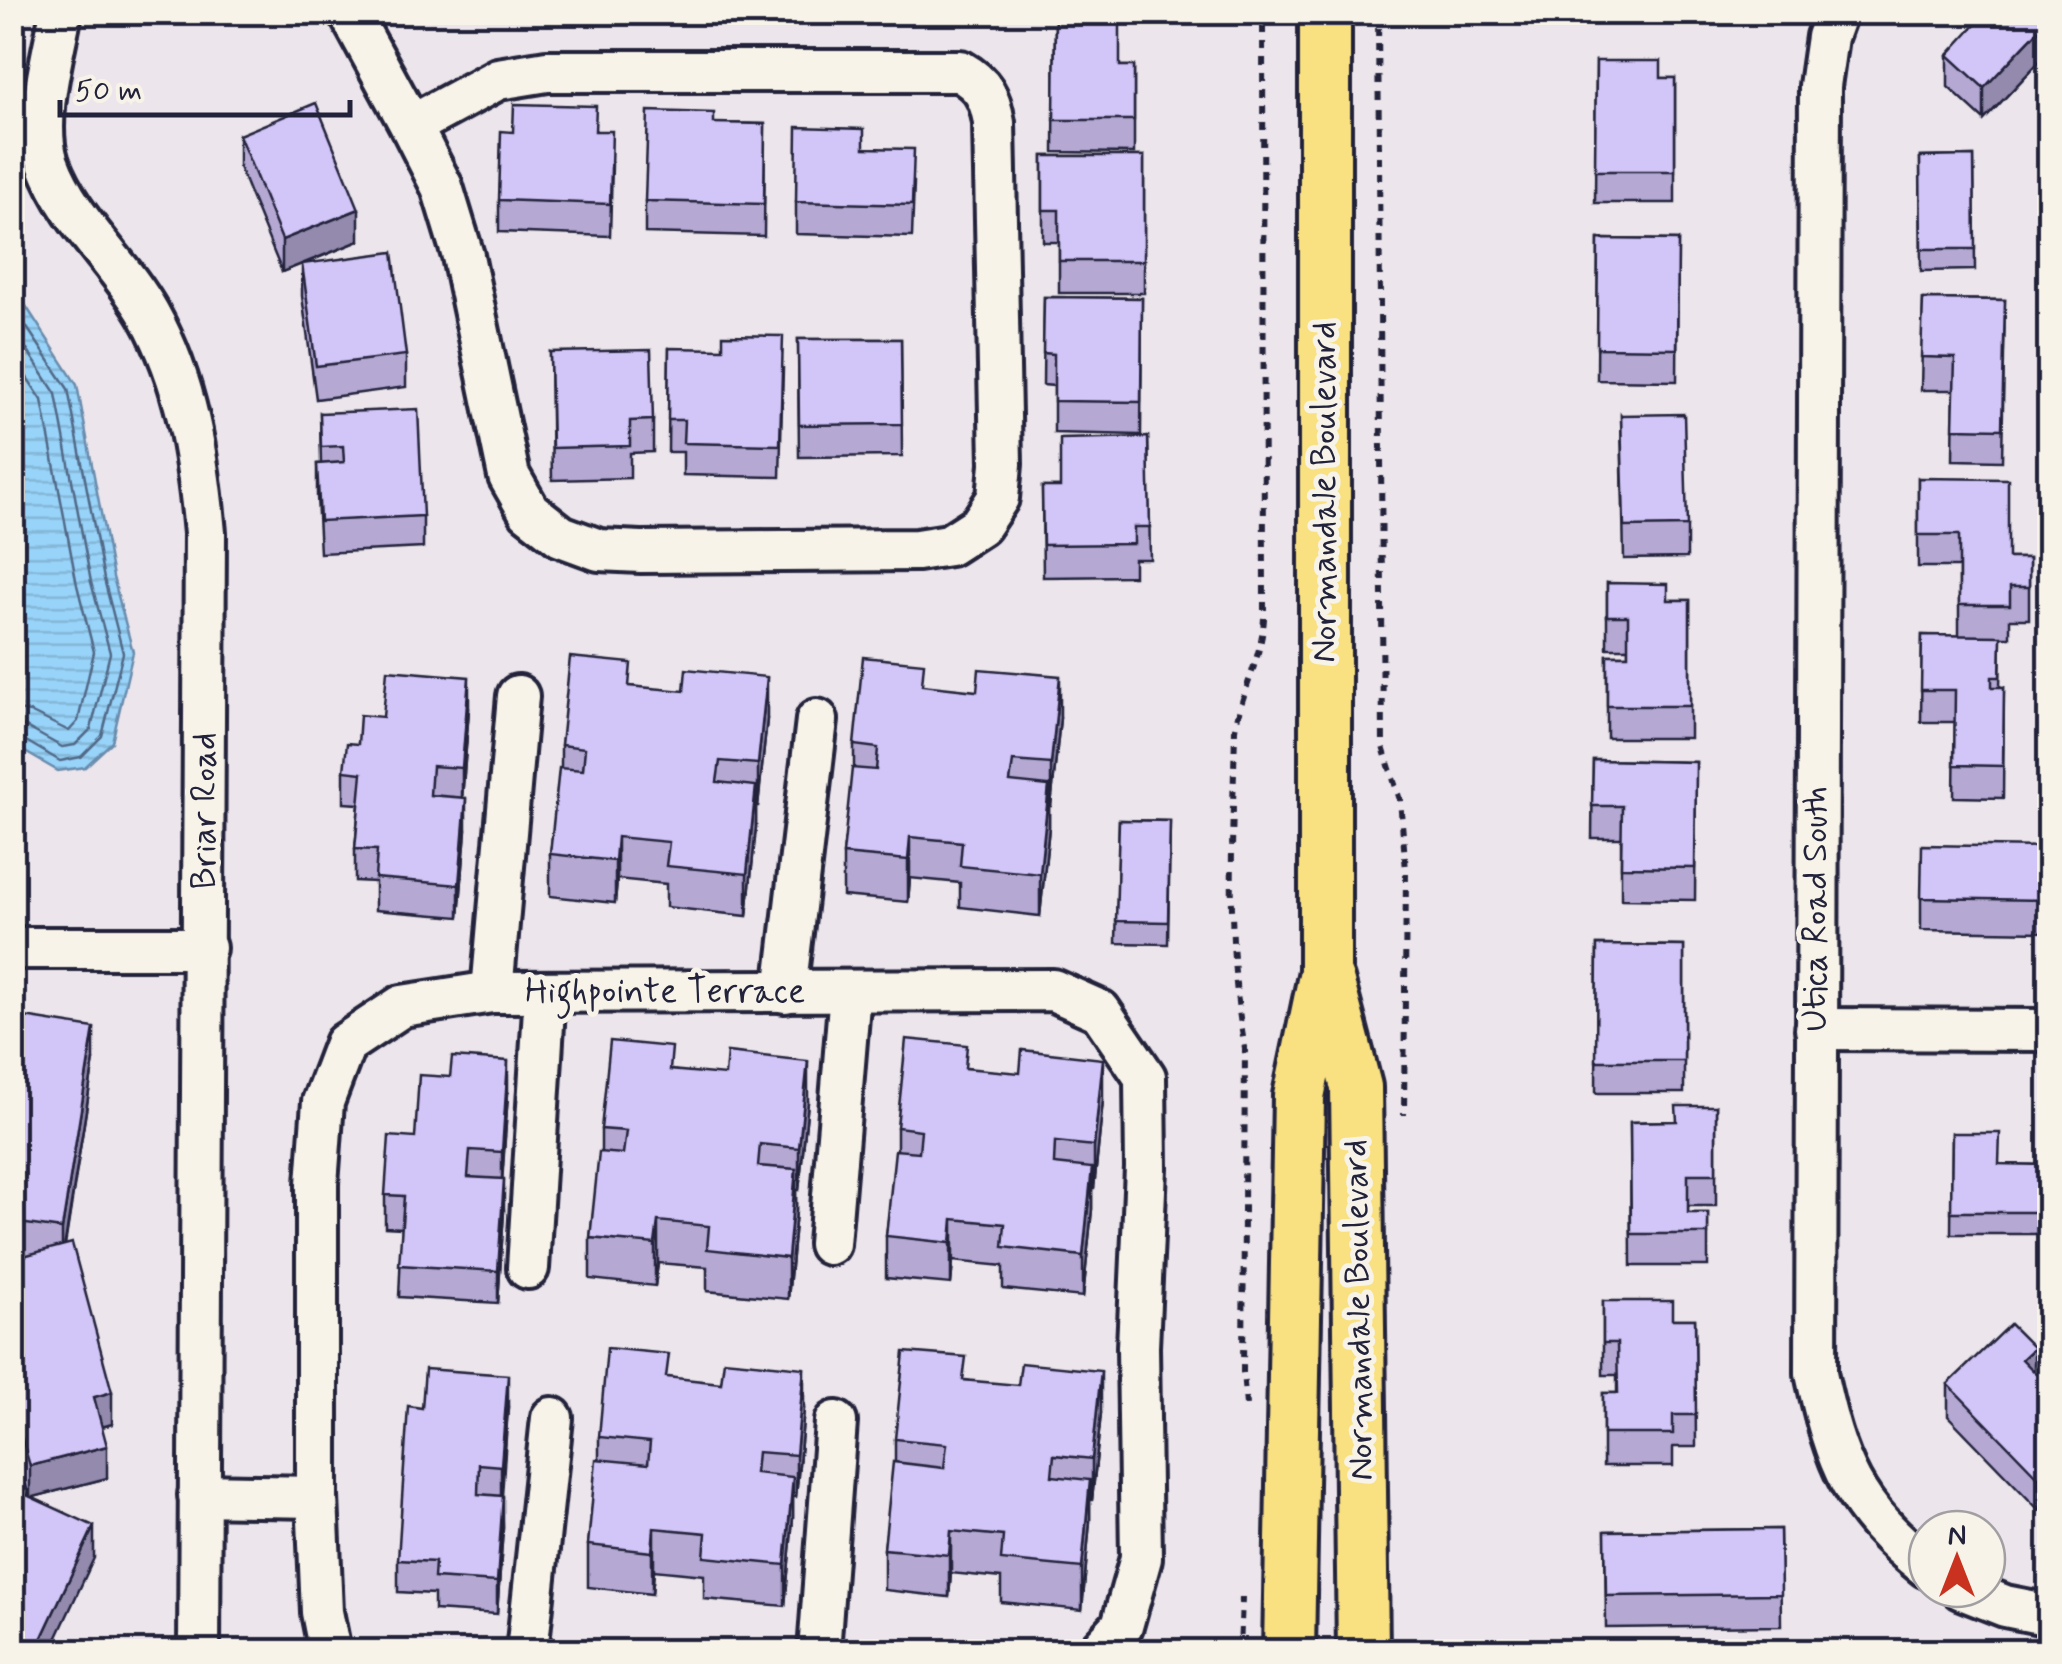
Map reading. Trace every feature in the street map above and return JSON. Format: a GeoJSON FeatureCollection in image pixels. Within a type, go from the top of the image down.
{"type":"FeatureCollection","features":[{"type":"Feature","properties":{"kind":"main road","name":"Normandale Boulevard"},"geometry":{"type":"LineString","coordinates":[[1289,1652],[1299,1096],[1325,972],[1325,12]]}},
{"type":"Feature","properties":{"kind":"main road","name":"Normandale Boulevard"},"geometry":{"type":"LineString","coordinates":[[1325,972],[1356,1087],[1364,1652]]}},
{"type":"Feature","properties":{"kind":"street","name":"Briar Road"},"geometry":{"type":"LineString","coordinates":[[61,12],[44,103],[47,160],[72,211],[149,314],[180,383],[198,456],[204,533],[199,1652]]}},
{"type":"Feature","properties":{"kind":"street"},"geometry":{"type":"LineString","coordinates":[[350,12],[442,187],[463,256],[509,476],[530,510],[561,536],[600,550],[641,552],[918,550],[949,545],[980,525],[998,498],[1001,464],[994,123],[991,100],[977,81],[960,72],[547,72],[498,78],[411,126]]}},
{"type":"Feature","properties":{"kind":"street","name":"Utica Road South"},"geometry":{"type":"LineString","coordinates":[[1836,12],[1826,37],[1820,86],[1816,1373],[1830,1437],[1854,1493],[1907,1552]]}},
{"type":"Feature","properties":{"kind":"street"},"geometry":{"type":"LineString","coordinates":[[492,992],[518,696]]}},
{"type":"Feature","properties":{"kind":"street"},"geometry":{"type":"LineString","coordinates":[[784,992],[817,720]]}},
{"type":"Feature","properties":{"kind":"street"},"geometry":{"type":"LineString","coordinates":[[12,948],[204,948]]}},
{"type":"Feature","properties":{"kind":"street","name":"Highpointe Terrace"},"geometry":{"type":"LineString","coordinates":[[330,1652],[322,1612],[317,1497],[317,1184],[323,1102],[345,1044],[402,1006],[492,992],[1053,990],[1100,1012],[1145,1077],[1146,1168],[1138,1347],[1141,1558],[1122,1626],[1098,1652]]}},
{"type":"Feature","properties":{"kind":"street"},"geometry":{"type":"LineString","coordinates":[[528,1268],[544,992]]}},
{"type":"Feature","properties":{"kind":"street"},"geometry":{"type":"LineString","coordinates":[[828,1244],[850,992]]}},
{"type":"Feature","properties":{"kind":"street"},"geometry":{"type":"LineString","coordinates":[[1816,1029],[2050,1030]]}},
{"type":"Feature","properties":{"kind":"street"},"geometry":{"type":"LineString","coordinates":[[527,1652],[552,1418]]}},
{"type":"Feature","properties":{"kind":"street"},"geometry":{"type":"LineString","coordinates":[[819,1652],[836,1422]]}},
{"type":"Feature","properties":{"kind":"street"},"geometry":{"type":"LineString","coordinates":[[199,1495],[317,1497]]}},
{"type":"Feature","properties":{"kind":"street"},"geometry":{"type":"LineString","coordinates":[[2007,1606],[2050,1615]]}},
{"type":"Feature","properties":{"kind":"path"},"geometry":{"type":"LineString","coordinates":[[1247,1423],[1243,1373],[1245,1048],[1236,997],[1231,918],[1235,730],[1240,701],[1262,644],[1264,618],[1264,12]]}},
{"type":"Feature","properties":{"kind":"path"},"geometry":{"type":"LineString","coordinates":[[1378,12],[1383,748],[1400,800],[1406,870],[1404,1133]]}},
{"type":"Feature","properties":{"kind":"path"},"geometry":{"type":"LineString","coordinates":[[1240,1652],[1242,1593]]}},
{"type":"Feature","properties":{"kind":"water"},"geometry":{"type":"Polygon","coordinates":[[[13,286],[77,385],[113,577],[133,652],[112,742],[85,767],[58,771],[13,745],[13,286]]]}},
{"type":"Feature","properties":{"kind":"building"},"geometry":{"type":"Polygon","coordinates":[[[1987,12],[2050,12],[2050,18],[1984,88],[1948,55],[1987,12]]]}},
{"type":"Feature","properties":{"kind":"building"},"geometry":{"type":"Polygon","coordinates":[[[1055,19],[1120,19],[1120,66],[1134,66],[1134,120],[1054,120],[1055,19]]]}},
{"type":"Feature","properties":{"kind":"building"},"geometry":{"type":"Polygon","coordinates":[[[1596,61],[1661,61],[1661,78],[1675,78],[1675,171],[1595,171],[1596,61]]]}},
{"type":"Feature","properties":{"kind":"building"},"geometry":{"type":"Polygon","coordinates":[[[316,103],[359,209],[282,240],[239,135],[316,103]]]}},
{"type":"Feature","properties":{"kind":"building"},"geometry":{"type":"Polygon","coordinates":[[[514,104],[596,106],[595,131],[612,131],[610,204],[499,200],[501,131],[513,132],[514,104]]]}},
{"type":"Feature","properties":{"kind":"building"},"geometry":{"type":"Polygon","coordinates":[[[648,111],[714,113],[714,123],[765,124],[764,204],[645,201],[648,111]]]}},
{"type":"Feature","properties":{"kind":"building"},"geometry":{"type":"Polygon","coordinates":[[[797,127],[864,129],[864,148],[914,149],[912,205],[796,202],[797,127]]]}},
{"type":"Feature","properties":{"kind":"building"},"geometry":{"type":"Polygon","coordinates":[[[1043,156],[1144,156],[1144,261],[1059,261],[1059,210],[1043,210],[1043,156]]]}},
{"type":"Feature","properties":{"kind":"building"},"geometry":{"type":"Polygon","coordinates":[[[1974,156],[1975,249],[1921,249],[1920,157],[1974,156]]]}},
{"type":"Feature","properties":{"kind":"building"},"geometry":{"type":"Polygon","coordinates":[[[1598,239],[1678,240],[1677,349],[1597,348],[1598,239]]]}},
{"type":"Feature","properties":{"kind":"building"},"geometry":{"type":"Polygon","coordinates":[[[393,252],[406,355],[316,366],[302,264],[393,252]]]}},
{"type":"Feature","properties":{"kind":"building"},"geometry":{"type":"Polygon","coordinates":[[[1044,297],[1142,298],[1141,402],[1054,401],[1054,354],[1043,353],[1044,297]]]}},
{"type":"Feature","properties":{"kind":"building"},"geometry":{"type":"Polygon","coordinates":[[[1923,299],[2005,300],[2002,429],[1953,428],[1955,358],[1921,357],[1923,299]]]}},
{"type":"Feature","properties":{"kind":"building"},"geometry":{"type":"Polygon","coordinates":[[[723,335],[783,336],[780,445],[683,443],[684,420],[668,420],[669,348],[723,349],[723,335]]]}},
{"type":"Feature","properties":{"kind":"building"},"geometry":{"type":"Polygon","coordinates":[[[798,339],[901,339],[902,424],[799,425],[798,339]]]}},
{"type":"Feature","properties":{"kind":"building"},"geometry":{"type":"Polygon","coordinates":[[[651,350],[653,420],[630,421],[630,446],[552,448],[550,352],[651,350]]]}},
{"type":"Feature","properties":{"kind":"building"},"geometry":{"type":"Polygon","coordinates":[[[418,409],[423,516],[320,521],[317,464],[344,462],[343,446],[321,447],[320,413],[418,409]]]}},
{"type":"Feature","properties":{"kind":"building"},"geometry":{"type":"Polygon","coordinates":[[[1684,414],[1687,526],[1624,527],[1621,415],[1684,414]]]}},
{"type":"Feature","properties":{"kind":"building"},"geometry":{"type":"Polygon","coordinates":[[[1148,437],[1150,527],[1134,527],[1134,544],[1043,545],[1042,487],[1060,487],[1060,439],[1148,437]]]}},
{"type":"Feature","properties":{"kind":"building"},"geometry":{"type":"Polygon","coordinates":[[[1918,478],[2008,479],[2008,558],[2029,558],[2029,587],[2010,587],[2010,605],[1959,605],[1959,535],[1918,535],[1918,478]]]}},
{"type":"Feature","properties":{"kind":"building"},"geometry":{"type":"Polygon","coordinates":[[[1607,583],[1668,584],[1668,600],[1690,600],[1690,706],[1607,706],[1607,655],[1628,655],[1628,616],[1607,616],[1607,583]]]}},
{"type":"Feature","properties":{"kind":"building"},"geometry":{"type":"Polygon","coordinates":[[[1922,635],[2001,636],[2000,677],[1992,677],[1992,687],[2004,687],[2003,766],[1954,765],[1955,690],[1921,690],[1922,635]]]}},
{"type":"Feature","properties":{"kind":"building"},"geometry":{"type":"Polygon","coordinates":[[[570,657],[631,663],[629,686],[684,691],[686,669],[767,677],[758,764],[720,761],[717,782],[756,786],[747,874],[666,866],[669,842],[617,837],[615,861],[550,854],[559,768],[583,770],[585,748],[561,745],[570,657]]]}},
{"type":"Feature","properties":{"kind":"building"},"geometry":{"type":"Polygon","coordinates":[[[863,657],[924,663],[922,685],[977,691],[979,669],[1060,676],[1051,764],[1013,761],[1010,782],[1049,786],[1040,874],[960,866],[962,842],[910,837],[908,860],[843,854],[852,768],[876,770],[878,748],[854,745],[863,657]]]}},
{"type":"Feature","properties":{"kind":"building"},"geometry":{"type":"Polygon","coordinates":[[[387,670],[469,677],[462,768],[432,766],[430,795],[466,798],[459,885],[375,878],[377,850],[355,849],[362,773],[344,771],[347,743],[358,744],[360,715],[383,717],[387,670]]]}},
{"type":"Feature","properties":{"kind":"building"},"geometry":{"type":"Polygon","coordinates":[[[1593,760],[1696,762],[1695,868],[1621,867],[1622,806],[1592,806],[1593,760]]]}},
{"type":"Feature","properties":{"kind":"building"},"geometry":{"type":"Polygon","coordinates":[[[1119,820],[1170,821],[1168,922],[1116,921],[1119,820]]]}},
{"type":"Feature","properties":{"kind":"building"},"geometry":{"type":"Polygon","coordinates":[[[1922,845],[2050,847],[2049,900],[1921,898],[1922,845]]]}},
{"type":"Feature","properties":{"kind":"building"},"geometry":{"type":"Polygon","coordinates":[[[1597,945],[1684,946],[1684,1061],[1596,1061],[1597,945]]]}},
{"type":"Feature","properties":{"kind":"building"},"geometry":{"type":"Polygon","coordinates":[[[12,1015],[94,1028],[62,1229],[12,1222],[12,1015]]]}},
{"type":"Feature","properties":{"kind":"building"},"geometry":{"type":"Polygon","coordinates":[[[906,1039],[967,1045],[965,1068],[1020,1073],[1022,1050],[1103,1059],[1094,1146],[1055,1142],[1054,1164],[1092,1168],[1083,1256],[1003,1247],[1005,1224],[953,1219],[951,1243],[886,1236],[895,1150],[919,1152],[921,1130],[897,1127],[906,1039]]]}},
{"type":"Feature","properties":{"kind":"building"},"geometry":{"type":"Polygon","coordinates":[[[610,1041],[672,1047],[670,1070],[725,1075],[727,1052],[808,1061],[799,1148],[760,1144],[758,1166],[796,1169],[788,1258],[707,1249],[709,1226],[658,1221],[655,1244],[590,1238],[599,1152],[623,1154],[626,1131],[601,1129],[610,1041]]]}},
{"type":"Feature","properties":{"kind":"building"},"geometry":{"type":"Polygon","coordinates":[[[452,1057],[508,1061],[502,1152],[470,1150],[468,1177],[504,1179],[498,1271],[399,1265],[404,1196],[385,1195],[389,1136],[415,1138],[419,1075],[450,1077],[452,1057]]]}},
{"type":"Feature","properties":{"kind":"building"},"geometry":{"type":"Polygon","coordinates":[[[1676,1106],[1716,1106],[1716,1174],[1688,1174],[1688,1213],[1708,1213],[1708,1234],[1631,1234],[1630,1122],[1677,1121],[1676,1106]]]}},
{"type":"Feature","properties":{"kind":"building"},"geometry":{"type":"Polygon","coordinates":[[[1952,1133],[2000,1133],[1999,1164],[2050,1165],[2050,1212],[1951,1212],[1952,1133]]]}},
{"type":"Feature","properties":{"kind":"building"},"geometry":{"type":"Polygon","coordinates":[[[72,1243],[112,1392],[94,1397],[107,1446],[30,1466],[12,1404],[12,1364],[26,1360],[12,1319],[12,1259],[72,1243]]]}},
{"type":"Feature","properties":{"kind":"building"},"geometry":{"type":"Polygon","coordinates":[[[1603,1301],[1672,1301],[1672,1319],[1695,1319],[1696,1415],[1673,1415],[1673,1434],[1603,1434],[1603,1393],[1618,1393],[1617,1343],[1603,1343],[1603,1301]]]}},
{"type":"Feature","properties":{"kind":"building"},"geometry":{"type":"Polygon","coordinates":[[[2010,1324],[2034,1348],[2022,1359],[2050,1388],[2050,1467],[2039,1478],[1948,1384],[2010,1324]]]}},
{"type":"Feature","properties":{"kind":"building"},"geometry":{"type":"Polygon","coordinates":[[[607,1348],[669,1354],[666,1377],[721,1383],[724,1360],[804,1368],[796,1455],[757,1452],[755,1473],[793,1477],[785,1565],[704,1557],[706,1533],[654,1528],[652,1552],[588,1545],[596,1459],[648,1464],[650,1442],[599,1437],[607,1348]]]}},
{"type":"Feature","properties":{"kind":"building"},"geometry":{"type":"Polygon","coordinates":[[[904,1352],[966,1357],[963,1380],[1018,1385],[1021,1363],[1101,1371],[1092,1459],[1054,1455],[1052,1476],[1090,1480],[1082,1568],[1001,1560],[1003,1536],[951,1531],[949,1555],[884,1549],[893,1462],[944,1468],[947,1444],[895,1439],[904,1352]]]}},
{"type":"Feature","properties":{"kind":"building"},"geometry":{"type":"Polygon","coordinates":[[[425,1369],[508,1375],[501,1466],[479,1464],[478,1494],[503,1496],[497,1582],[434,1578],[435,1562],[398,1560],[408,1406],[422,1408],[425,1369]]]}},
{"type":"Feature","properties":{"kind":"building"},"geometry":{"type":"Polygon","coordinates":[[[18,1491],[94,1526],[35,1652],[12,1652],[12,1502],[18,1491]]]}},
{"type":"Feature","properties":{"kind":"building"},"geometry":{"type":"Polygon","coordinates":[[[1780,1529],[1781,1594],[1606,1596],[1605,1531],[1780,1529]]]}}]}
